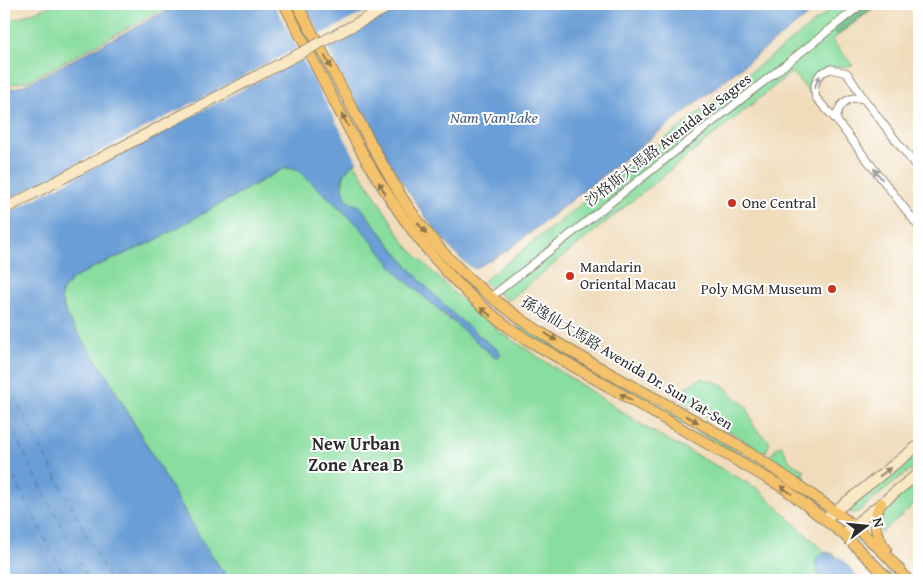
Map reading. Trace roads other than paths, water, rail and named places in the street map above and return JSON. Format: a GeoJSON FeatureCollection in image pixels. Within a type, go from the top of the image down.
{"type":"FeatureCollection","features":[{"type":"Feature","properties":{"kind":"main road","name":"孫逸仙大馬路 Avenida Dr. Sun Yat-Sen"},"geometry":{"type":"LineString","coordinates":[[284,4],[368,163],[394,207],[426,251],[482,308],[526,340],[784,488],[843,534],[890,580]]}},
{"type":"Feature","properties":{"kind":"main road","name":"孫逸仙大馬路 Avenida Dr. Sun Yat-Sen"},"geometry":{"type":"LineString","coordinates":[[297,4],[389,179],[417,222],[446,256],[491,297],[510,311],[589,361],[741,447],[835,512],[898,567],[908,580]]}},
{"type":"Feature","properties":{"kind":"main road"},"geometry":{"type":"LineString","coordinates":[[4,209],[394,4]]}},
{"type":"Feature","properties":{"kind":"main road"},"geometry":{"type":"LineString","coordinates":[[510,311],[511,322],[526,340]]}},
{"type":"Feature","properties":{"kind":"main road"},"geometry":{"type":"LineString","coordinates":[[825,520],[919,445]]}},
{"type":"Feature","properties":{"kind":"main road"},"geometry":{"type":"LineString","coordinates":[[843,534],[919,473]]}},
{"type":"Feature","properties":{"kind":"main road"},"geometry":{"type":"LineString","coordinates":[[881,504],[875,519],[876,532],[898,567]]}},
{"type":"Feature","properties":{"kind":"street","name":"沙格斯大馬路 Avenida de Sagres"},"geometry":{"type":"LineString","coordinates":[[491,297],[862,4]]}},
{"type":"Feature","properties":{"kind":"street"},"geometry":{"type":"LineString","coordinates":[[919,170],[864,99],[851,78],[844,72],[831,69],[821,74],[814,85],[815,95],[820,104],[837,121],[919,227]]}},
{"type":"Feature","properties":{"kind":"street"},"geometry":{"type":"LineString","coordinates":[[837,121],[838,110],[844,102],[853,98],[864,99]]}},
{"type":"Feature","properties":{"kind":"street"},"geometry":{"type":"LineString","coordinates":[[909,214],[919,216]]}},
{"type":"Feature","properties":{"kind":"water","name":"Nam Van Lake"},"geometry":{"type":"Polygon","coordinates":[[[179,4],[822,4],[508,250],[475,269],[453,251],[440,236],[404,185],[389,159],[387,160],[383,149],[356,162],[349,168],[344,175],[342,183],[350,203],[360,206],[423,284],[458,318],[498,350],[501,353],[498,357],[493,356],[400,276],[359,226],[298,170],[290,167],[280,170],[152,242],[92,268],[71,280],[62,292],[61,299],[67,317],[105,373],[202,541],[229,580],[4,580],[4,91],[25,85],[179,4]]]}},
{"type":"Feature","properties":{"kind":"water"},"geometry":{"type":"Polygon","coordinates":[[[825,552],[843,560],[860,580],[822,580],[818,573],[816,561],[825,552]]]}},
{"type":"Feature","properties":{"kind":"place","name":"One Central"},"geometry":{"type":"Point","coordinates":[732,203]}},
{"type":"Feature","properties":{"kind":"place","name":"Mandarin Oriental Macau"},"geometry":{"type":"Point","coordinates":[570,276]}},
{"type":"Feature","properties":{"kind":"place","name":"Poly MGM Museum"},"geometry":{"type":"Point","coordinates":[832,289]}},
{"type":"Feature","properties":{"kind":"district","name":"New Urban Zone Area B"},"geometry":{"type":"Point","coordinates":[356,454]}}]}
